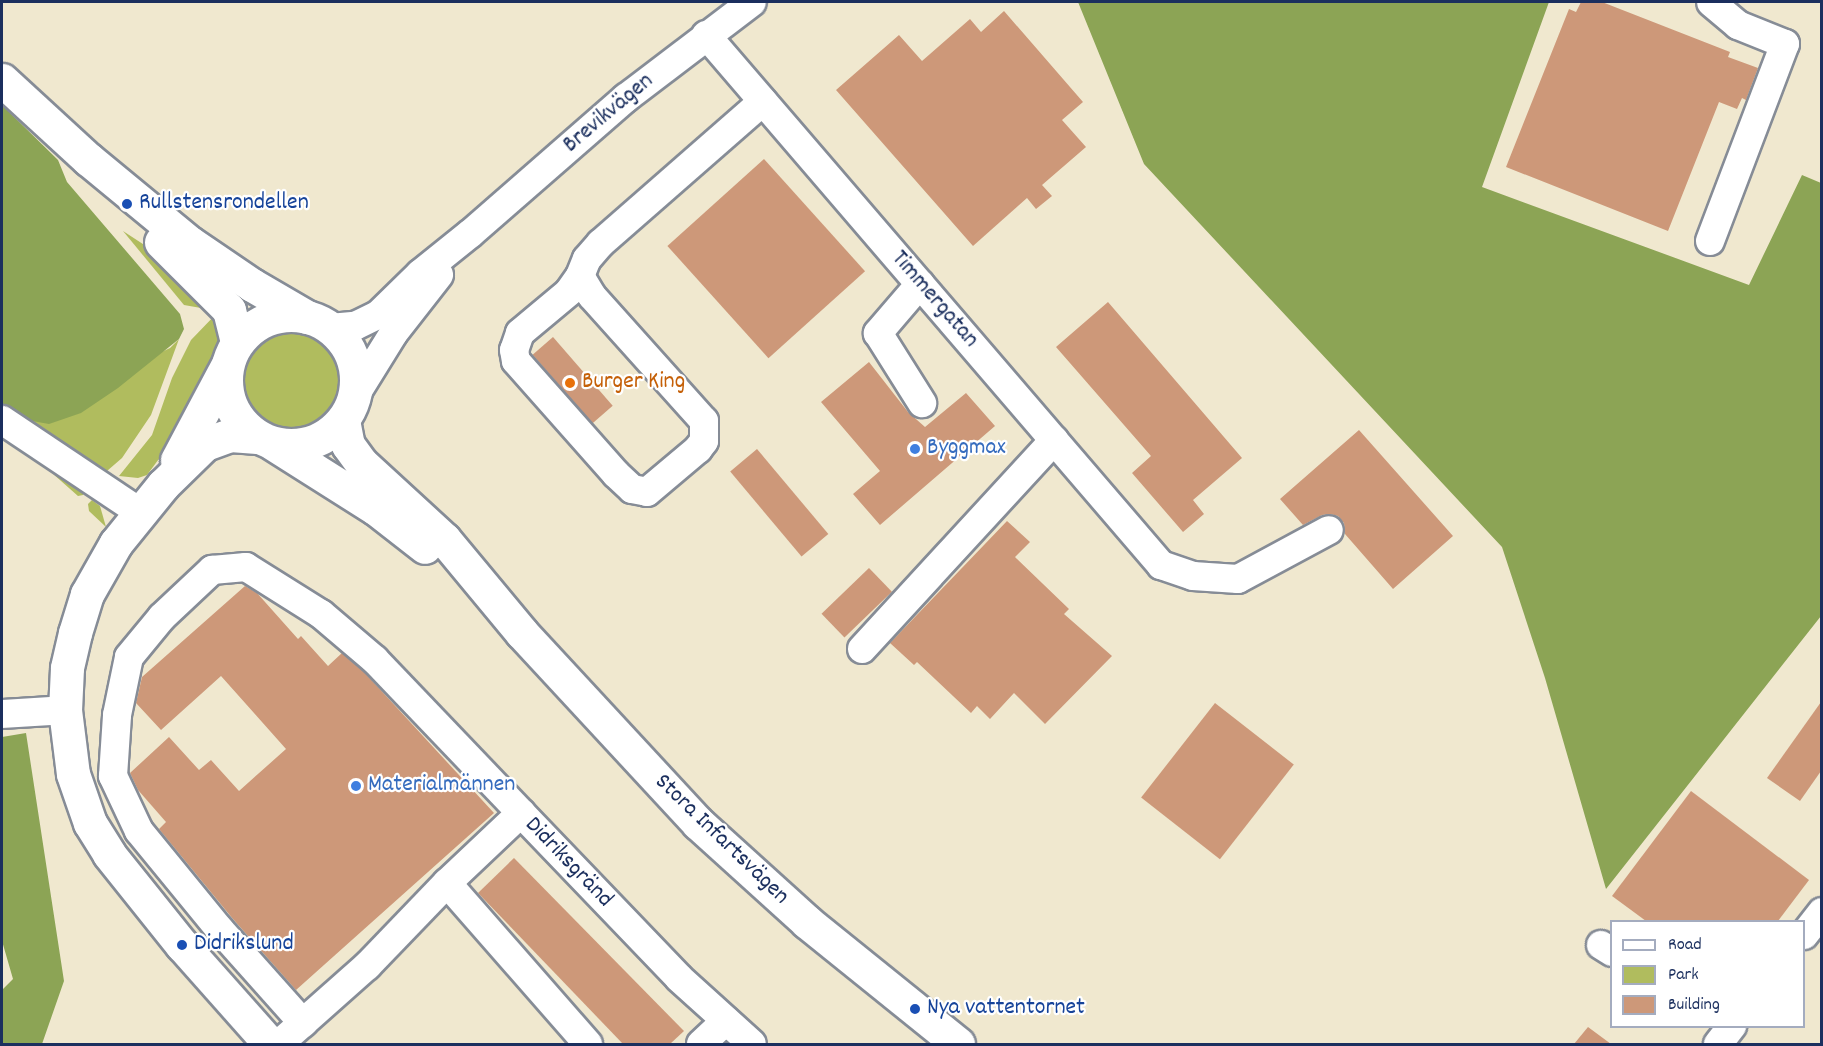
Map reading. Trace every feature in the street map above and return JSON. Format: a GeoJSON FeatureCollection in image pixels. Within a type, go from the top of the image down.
{"type":"FeatureCollection","features":[{"type":"Feature","properties":{"kind":"main road"},"geometry":{"type":"LineString","coordinates":[[2,80],[88,159],[190,243],[252,285],[319,322],[340,337],[353,359],[356,371],[349,408],[323,437],[310,443],[284,445],[264,439],[230,435],[205,444],[163,484],[117,543],[87,594],[75,633],[68,668],[65,710],[67,745],[73,774],[90,823],[109,854],[182,945],[270,1044]]}},
{"type":"Feature","properties":{"kind":"main road"},"geometry":{"type":"LineString","coordinates":[[88,159],[161,242],[229,310],[232,354],[226,393],[242,423],[264,439]]}},
{"type":"Feature","properties":{"kind":"main road"},"geometry":{"type":"LineString","coordinates":[[163,484],[232,354],[257,324],[268,318],[288,315],[319,322]]}},
{"type":"Feature","properties":{"kind":"main road","name":"Stora Infartsvägen"},"geometry":{"type":"LineString","coordinates":[[349,408],[348,445],[361,463],[444,539],[522,633],[698,823],[807,922],[948,1036],[969,1044]]}},
{"type":"Feature","properties":{"kind":"main road","name":"Stora Infartsvägen"},"geometry":{"type":"LineString","coordinates":[[264,439],[315,468],[375,508],[426,548],[522,633]]}},
{"type":"Feature","properties":{"kind":"street","name":"Brevikvägen"},"geometry":{"type":"LineString","coordinates":[[319,322],[367,322],[626,98],[752,2]]}},
{"type":"Feature","properties":{"kind":"street"},"geometry":{"type":"LineString","coordinates":[[1710,241],[1785,44],[1738,25],[1711,2]]}},
{"type":"Feature","properties":{"kind":"street","name":"Timmergatan"},"geometry":{"type":"LineString","coordinates":[[706,35],[1161,565],[1193,576],[1238,579],[1329,530]]}},
{"type":"Feature","properties":{"kind":"street"},"geometry":{"type":"LineString","coordinates":[[586,286],[569,292],[520,333],[514,350],[516,361],[616,474],[632,489],[647,492],[698,449],[704,441],[704,421],[586,286],[587,259],[601,243],[763,101]]}},
{"type":"Feature","properties":{"kind":"street","name":"Brevikvägen"},"geometry":{"type":"LineString","coordinates":[[349,408],[393,334],[471,233]]}},
{"type":"Feature","properties":{"kind":"street"},"geometry":{"type":"LineString","coordinates":[[920,284],[878,333],[922,403]]}},
{"type":"Feature","properties":{"kind":"street"},"geometry":{"type":"LineString","coordinates":[[5,430],[141,513]]}},
{"type":"Feature","properties":{"kind":"street"},"geometry":{"type":"LineString","coordinates":[[862,649],[1054,440]]}},
{"type":"Feature","properties":{"kind":"street"},"geometry":{"type":"LineString","coordinates":[[303,1023],[220,930],[139,831],[113,776],[117,715],[129,657],[162,617],[212,570],[246,567],[321,614],[375,660],[521,813]]}},
{"type":"Feature","properties":{"kind":"street"},"geometry":{"type":"LineString","coordinates":[[2,714],[65,710]]}},
{"type":"Feature","properties":{"kind":"street","name":"Didriksgränd"},"geometry":{"type":"LineString","coordinates":[[279,1044],[367,966],[447,883],[521,813],[679,978],[752,1044]]}},
{"type":"Feature","properties":{"kind":"street"},"geometry":{"type":"LineString","coordinates":[[447,883],[588,1044]]}},
{"type":"Feature","properties":{"kind":"street"},"geometry":{"type":"LineString","coordinates":[[1805,932],[1821,912]]}},
{"type":"Feature","properties":{"kind":"street"},"geometry":{"type":"LineString","coordinates":[[701,1044],[726,1021]]}},
{"type":"Feature","properties":{"kind":"green space"},"geometry":{"type":"Polygon","coordinates":[[[1078,2],[1549,2],[1482,187],[1749,285],[1802,175],[1821,183],[1821,616],[1606,889],[1545,678],[1502,547],[1144,164],[1078,2]]]}},
{"type":"Feature","properties":{"kind":"green space"},"geometry":{"type":"Polygon","coordinates":[[[2,105],[58,160],[67,182],[180,314],[184,329],[179,339],[118,388],[81,413],[49,424],[21,419],[2,408],[2,105]]]}},
{"type":"Feature","properties":{"kind":"green space"},"geometry":{"type":"Polygon","coordinates":[[[123,231],[149,248],[211,301],[201,308],[184,305],[123,231]]]}},
{"type":"Feature","properties":{"kind":"green space"},"geometry":{"type":"Polygon","coordinates":[[[218,312],[223,334],[220,350],[184,425],[147,475],[138,478],[119,476],[152,435],[172,378],[191,340],[218,312]]]}},
{"type":"Feature","properties":{"kind":"green space"},"geometry":{"type":"Polygon","coordinates":[[[291,330],[319,338],[333,352],[341,380],[333,408],[319,422],[291,430],[263,422],[249,408],[241,380],[249,352],[263,338],[291,330]]]}},
{"type":"Feature","properties":{"kind":"green space"},"geometry":{"type":"Polygon","coordinates":[[[179,339],[151,415],[122,458],[107,471],[21,419],[170,348],[179,339]]]}},
{"type":"Feature","properties":{"kind":"green space"},"geometry":{"type":"Polygon","coordinates":[[[26,451],[85,492],[83,495],[78,496],[52,473],[24,454],[26,451]]]}},
{"type":"Feature","properties":{"kind":"green space"},"geometry":{"type":"Polygon","coordinates":[[[92,500],[100,506],[106,527],[89,511],[88,504],[92,500]]]}},
{"type":"Feature","properties":{"kind":"green space"},"geometry":{"type":"Polygon","coordinates":[[[26,733],[64,981],[42,1044],[2,1044],[2,990],[13,979],[2,941],[2,737],[26,733]]]}},
{"type":"Feature","properties":{"kind":"building"},"geometry":{"type":"Polygon","coordinates":[[[1581,2],[1602,2],[1730,52],[1728,57],[1758,68],[1746,100],[1742,98],[1737,109],[1719,102],[1668,231],[1506,167],[1569,9],[1576,12],[1581,2]]]}},
{"type":"Feature","properties":{"kind":"building"},"geometry":{"type":"Polygon","coordinates":[[[1004,11],[1083,102],[1062,120],[1086,147],[1042,185],[1052,196],[1036,209],[1027,198],[973,246],[836,90],[899,35],[922,61],[970,19],[981,32],[1004,11]]]}},
{"type":"Feature","properties":{"kind":"building"},"geometry":{"type":"Polygon","coordinates":[[[764,159],[865,271],[768,358],[667,246],[764,159]]]}},
{"type":"Feature","properties":{"kind":"building"},"geometry":{"type":"Polygon","coordinates":[[[1108,302],[1242,458],[1193,500],[1204,514],[1183,532],[1132,473],[1151,456],[1056,347],[1108,302]]]}},
{"type":"Feature","properties":{"kind":"building","name":"Burger King"},"geometry":{"type":"Polygon","coordinates":[[[553,337],[613,406],[592,423],[533,355],[553,337]]]}},
{"type":"Feature","properties":{"kind":"building","name":"Byggmax"},"geometry":{"type":"Polygon","coordinates":[[[869,362],[908,412],[925,427],[966,393],[995,426],[880,525],[853,494],[880,471],[821,402],[869,362]]]}},
{"type":"Feature","properties":{"kind":"building"},"geometry":{"type":"Polygon","coordinates":[[[1359,430],[1453,536],[1393,589],[1345,534],[1344,523],[1338,516],[1322,515],[1303,525],[1280,499],[1359,430]]]}},
{"type":"Feature","properties":{"kind":"building"},"geometry":{"type":"Polygon","coordinates":[[[757,449],[828,534],[802,557],[730,471],[757,449]]]}},
{"type":"Feature","properties":{"kind":"building"},"geometry":{"type":"Polygon","coordinates":[[[1007,521],[1030,542],[1015,557],[1069,609],[1064,614],[1112,656],[1045,724],[1014,693],[990,719],[977,706],[971,713],[917,662],[914,665],[890,643],[1007,521]]]}},
{"type":"Feature","properties":{"kind":"building"},"geometry":{"type":"Polygon","coordinates":[[[869,568],[892,592],[844,638],[822,614],[869,568]]]}},
{"type":"Feature","properties":{"kind":"building"},"geometry":{"type":"Polygon","coordinates":[[[245,586],[257,593],[298,639],[301,636],[328,666],[342,653],[364,672],[494,813],[296,990],[233,919],[159,829],[166,822],[138,790],[130,773],[169,737],[199,770],[211,760],[239,791],[286,749],[221,676],[161,730],[136,703],[142,677],[245,586]]]}},
{"type":"Feature","properties":{"kind":"building"},"geometry":{"type":"Polygon","coordinates":[[[1821,702],[1821,771],[1800,801],[1767,778],[1821,702]]]}},
{"type":"Feature","properties":{"kind":"building"},"geometry":{"type":"Polygon","coordinates":[[[1215,703],[1294,765],[1220,859],[1141,798],[1215,703]]]}},
{"type":"Feature","properties":{"kind":"building"},"geometry":{"type":"Polygon","coordinates":[[[1691,791],[1809,880],[1779,920],[1645,920],[1612,896],[1691,791]]]}},
{"type":"Feature","properties":{"kind":"building"},"geometry":{"type":"Polygon","coordinates":[[[514,858],[684,1031],[670,1044],[623,1044],[478,893],[514,858]]]}},
{"type":"Feature","properties":{"kind":"building"},"geometry":{"type":"Polygon","coordinates":[[[1588,1027],[1611,1044],[1574,1044],[1588,1027]]]}},
{"type":"Feature","properties":{"kind":"place","name":"Rullstensrondellen"},"geometry":{"type":"Point","coordinates":[127,204]}},
{"type":"Feature","properties":{"kind":"place","name":"Burger King"},"geometry":{"type":"Point","coordinates":[570,383]}},
{"type":"Feature","properties":{"kind":"place","name":"Byggmax"},"geometry":{"type":"Point","coordinates":[915,449]}},
{"type":"Feature","properties":{"kind":"place","name":"Materialmännen"},"geometry":{"type":"Point","coordinates":[356,786]}},
{"type":"Feature","properties":{"kind":"place","name":"Didrikslund"},"geometry":{"type":"Point","coordinates":[182,945]}},
{"type":"Feature","properties":{"kind":"place","name":"Nya vattentornet"},"geometry":{"type":"Point","coordinates":[915,1009]}}]}
